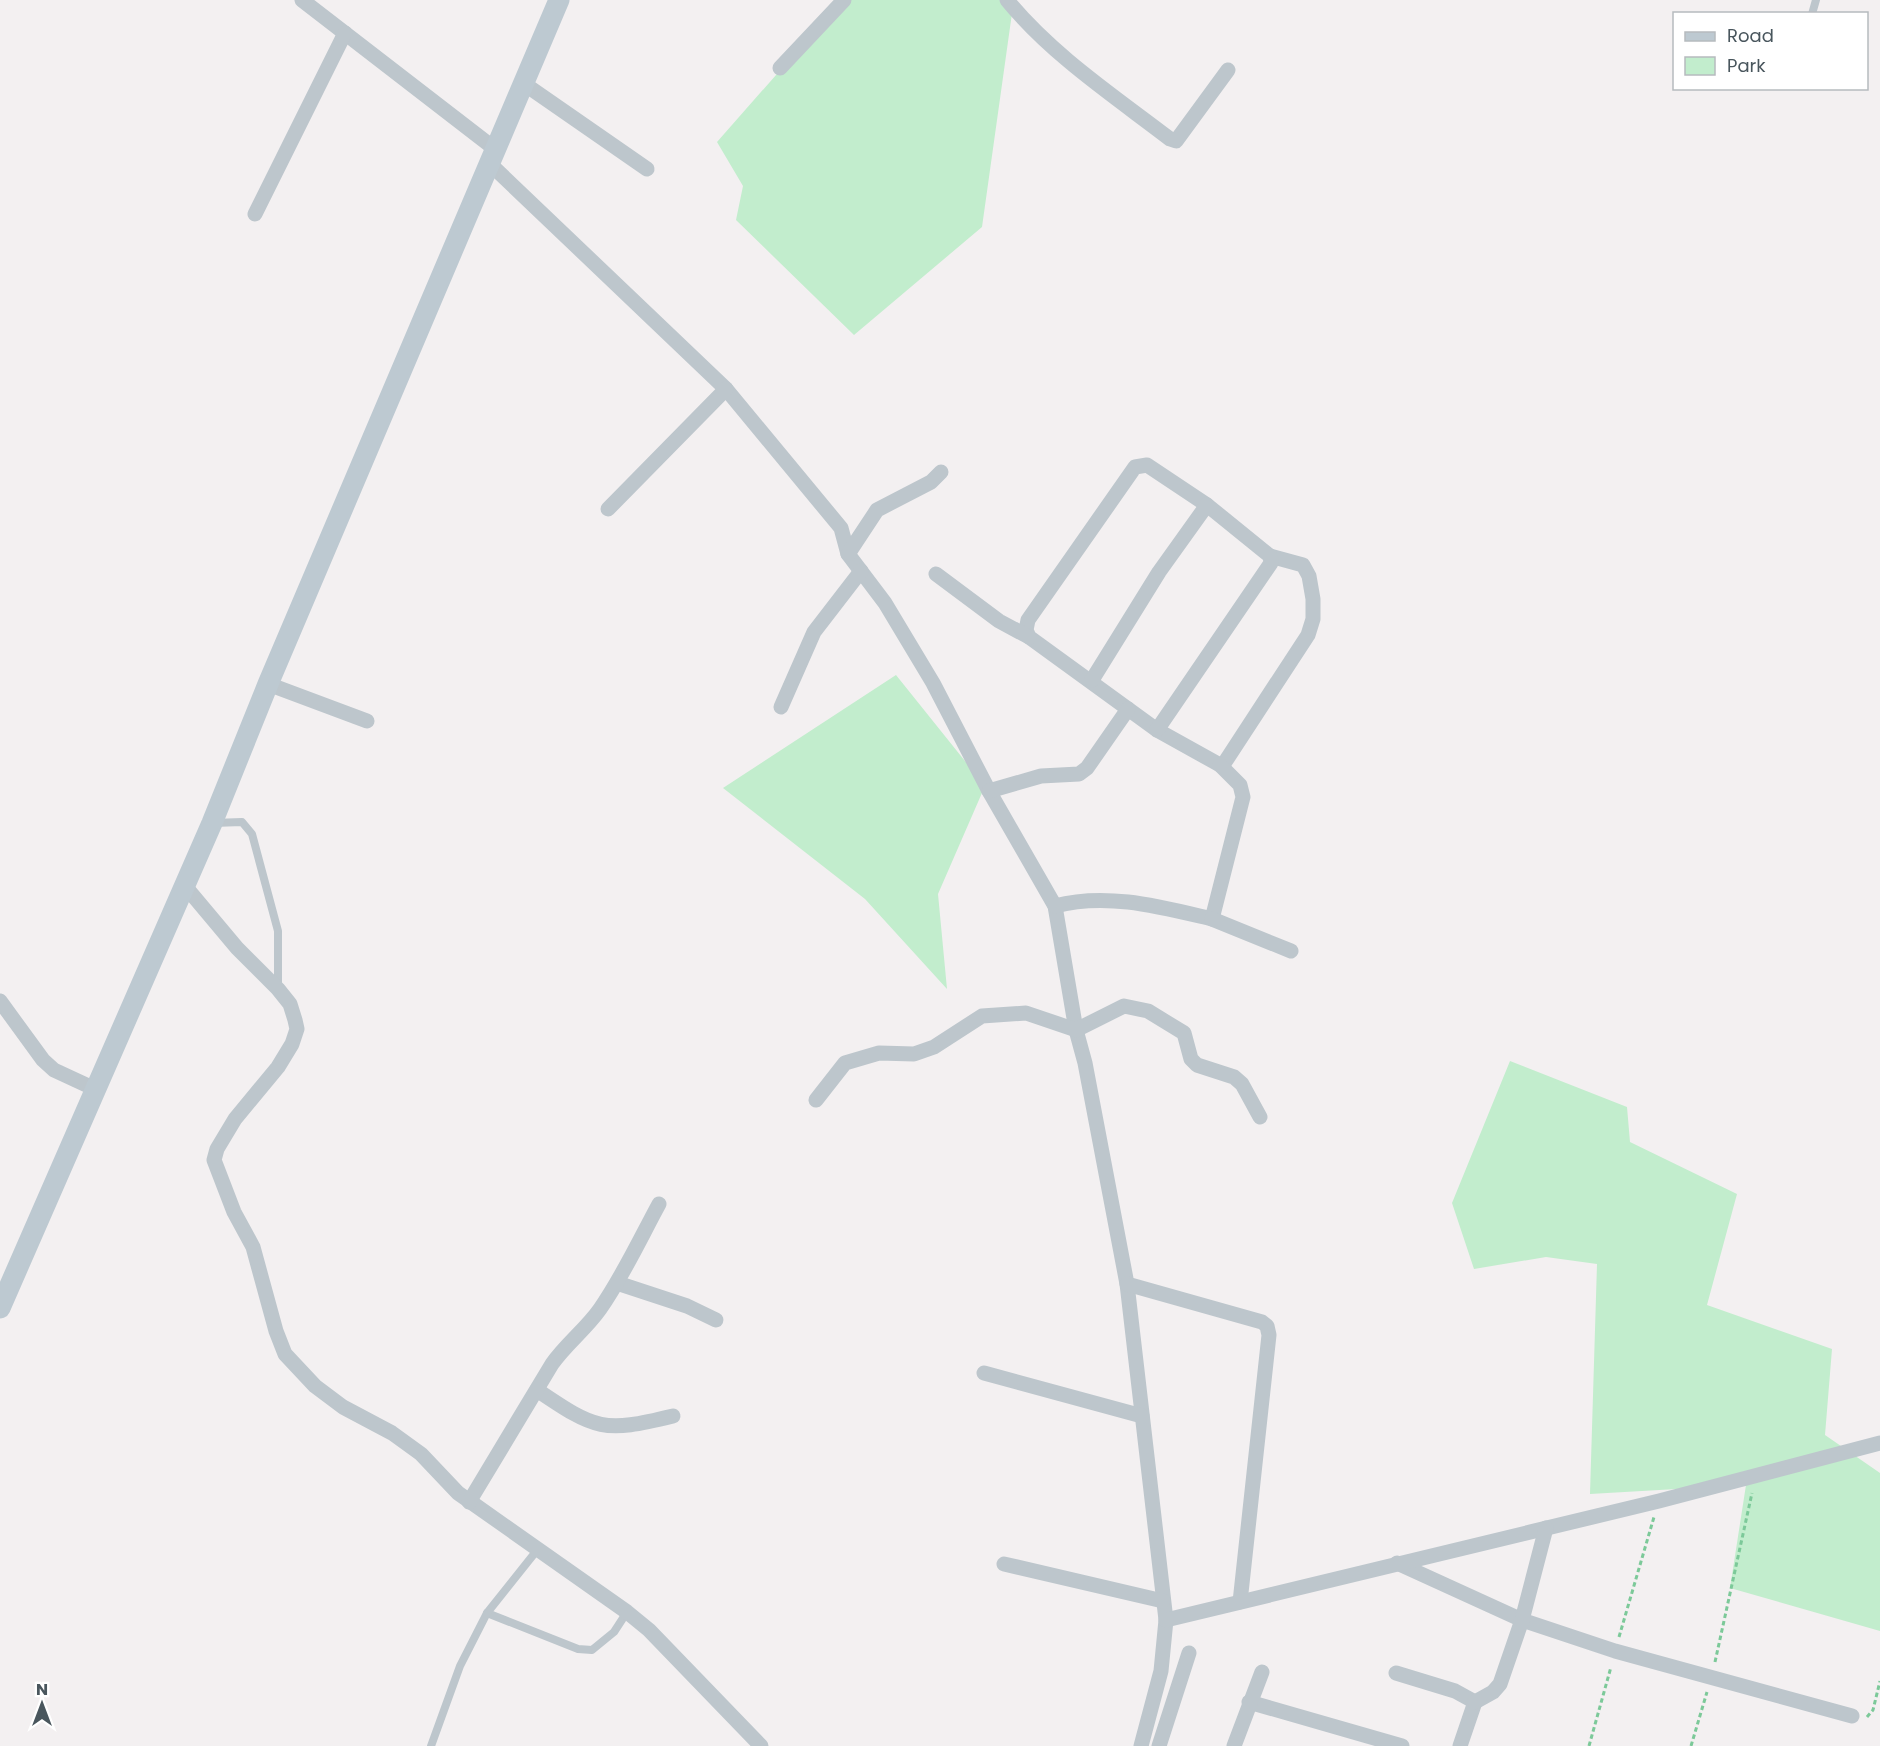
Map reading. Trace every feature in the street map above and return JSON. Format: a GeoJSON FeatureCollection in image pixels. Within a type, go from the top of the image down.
{"type":"FeatureCollection","features":[{"type":"Feature","properties":{"kind":"main road"},"geometry":{"type":"LineString","coordinates":[[0,1308],[212,823],[267,684],[559,0]]}},
{"type":"Feature","properties":{"kind":"street"},"geometry":{"type":"LineString","coordinates":[[302,0],[491,155],[726,389],[841,528],[848,554],[885,603],[933,683],[989,791],[1055,906],[1076,1030],[1085,1063],[1127,1284],[1166,1620],[1161,1671],[1141,1746]]}},
{"type":"Feature","properties":{"kind":"street"},"geometry":{"type":"LineString","coordinates":[[1007,0],[1026,24],[1109,94],[1170,139],[1176,141],[1228,70]]}},
{"type":"Feature","properties":{"kind":"street"},"geometry":{"type":"LineString","coordinates":[[780,68],[834,3]]}},
{"type":"Feature","properties":{"kind":"street"},"geometry":{"type":"LineString","coordinates":[[255,214],[345,33]]}},
{"type":"Feature","properties":{"kind":"street"},"geometry":{"type":"LineString","coordinates":[[523,83],[647,169]]}},
{"type":"Feature","properties":{"kind":"street"},"geometry":{"type":"LineString","coordinates":[[608,509],[726,389]]}},
{"type":"Feature","properties":{"kind":"street"},"geometry":{"type":"LineString","coordinates":[[1029,637],[1026,630],[1028,620],[1136,466],[1147,465],[1207,505],[1270,556],[1303,565],[1309,576],[1313,619],[1308,635],[1226,762],[1220,765]]}},
{"type":"Feature","properties":{"kind":"street"},"geometry":{"type":"LineString","coordinates":[[848,554],[877,510],[931,482],[941,472]]}},
{"type":"Feature","properties":{"kind":"street"},"geometry":{"type":"LineString","coordinates":[[1092,680],[1159,572],[1207,505]]}},
{"type":"Feature","properties":{"kind":"street"},"geometry":{"type":"LineString","coordinates":[[1157,730],[1271,563],[1270,556]]}},
{"type":"Feature","properties":{"kind":"street"},"geometry":{"type":"LineString","coordinates":[[781,707],[814,632],[861,571]]}},
{"type":"Feature","properties":{"kind":"street"},"geometry":{"type":"LineString","coordinates":[[936,574],[999,621],[1029,637],[1092,680],[1157,730],[1220,765],[1240,785],[1243,797],[1212,919]]}},
{"type":"Feature","properties":{"kind":"street"},"geometry":{"type":"LineString","coordinates":[[267,684],[367,721]]}},
{"type":"Feature","properties":{"kind":"street"},"geometry":{"type":"LineString","coordinates":[[989,791],[1041,777],[1079,774],[1087,768],[1128,709]]}},
{"type":"Feature","properties":{"kind":"street"},"geometry":{"type":"LineString","coordinates":[[182,890],[278,989],[290,1004],[297,1029],[296,1037],[278,1067],[235,1119],[217,1149],[214,1160],[259,1264],[276,1331],[285,1354],[315,1386],[343,1407],[392,1433],[422,1454],[446,1482],[469,1502],[627,1612],[649,1630],[761,1746]]}},
{"type":"Feature","properties":{"kind":"street"},"geometry":{"type":"LineString","coordinates":[[1055,906],[1078,900],[1140,903],[1212,919],[1291,951]]}},
{"type":"Feature","properties":{"kind":"street"},"geometry":{"type":"LineString","coordinates":[[0,1001],[43,1060],[54,1070],[95,1089]]}},
{"type":"Feature","properties":{"kind":"street"},"geometry":{"type":"LineString","coordinates":[[816,1100],[845,1063],[879,1053],[914,1054],[934,1047],[982,1016],[1026,1013],[1076,1030],[1124,1006],[1148,1011],[1184,1033],[1191,1059],[1197,1065],[1234,1077],[1242,1084],[1260,1117]]}},
{"type":"Feature","properties":{"kind":"street"},"geometry":{"type":"LineString","coordinates":[[469,1502],[562,1349],[585,1328],[617,1283],[659,1204]]}},
{"type":"Feature","properties":{"kind":"street"},"geometry":{"type":"LineString","coordinates":[[617,1283],[687,1306],[716,1320]]}},
{"type":"Feature","properties":{"kind":"street"},"geometry":{"type":"LineString","coordinates":[[1127,1284],[1262,1322],[1267,1326],[1269,1335],[1240,1602]]}},
{"type":"Feature","properties":{"kind":"street"},"geometry":{"type":"LineString","coordinates":[[984,1373],[1142,1416]]}},
{"type":"Feature","properties":{"kind":"street"},"geometry":{"type":"LineString","coordinates":[[537,1390],[576,1416],[600,1426],[641,1424],[673,1416]]}},
{"type":"Feature","properties":{"kind":"street"},"geometry":{"type":"LineString","coordinates":[[1166,1620],[1659,1501],[1880,1443]]}},
{"type":"Feature","properties":{"kind":"street"},"geometry":{"type":"LineString","coordinates":[[1460,1746],[1475,1702],[1493,1692],[1500,1684],[1522,1620],[1546,1528]]}},
{"type":"Feature","properties":{"kind":"street"},"geometry":{"type":"LineString","coordinates":[[1397,1563],[1522,1620],[1615,1651],[1852,1716]]}},
{"type":"Feature","properties":{"kind":"street"},"geometry":{"type":"LineString","coordinates":[[1004,1564],[1163,1601]]}},
{"type":"Feature","properties":{"kind":"street"},"geometry":{"type":"LineString","coordinates":[[1159,1746],[1189,1653]]}},
{"type":"Feature","properties":{"kind":"street"},"geometry":{"type":"LineString","coordinates":[[1234,1746],[1262,1672]]}},
{"type":"Feature","properties":{"kind":"street"},"geometry":{"type":"LineString","coordinates":[[1396,1673],[1455,1691],[1475,1702]]}},
{"type":"Feature","properties":{"kind":"street"},"geometry":{"type":"LineString","coordinates":[[1249,1702],[1401,1746]]}},
{"type":"Feature","properties":{"kind":"lane"},"geometry":{"type":"LineString","coordinates":[[212,823],[242,822],[252,834],[278,932],[278,989]]}},
{"type":"Feature","properties":{"kind":"lane"},"geometry":{"type":"LineString","coordinates":[[431,1746],[460,1666],[487,1613],[538,1549]]}},
{"type":"Feature","properties":{"kind":"lane"},"geometry":{"type":"LineString","coordinates":[[487,1613],[578,1649],[592,1650],[614,1632],[627,1612]]}},
{"type":"Feature","properties":{"kind":"path"},"geometry":{"type":"LineString","coordinates":[[1691,1746],[1711,1678],[1756,1476]]}},
{"type":"Feature","properties":{"kind":"path"},"geometry":{"type":"LineString","coordinates":[[1589,1746],[1659,1501]]}},
{"type":"Feature","properties":{"kind":"path"},"geometry":{"type":"LineString","coordinates":[[1852,1716],[1868,1717],[1873,1710],[1880,1681]]}},
{"type":"Feature","properties":{"kind":"green space"},"geometry":{"type":"Polygon","coordinates":[[[842,0],[1004,0],[1013,6],[982,227],[854,335],[736,220],[743,186],[717,142],[842,0]]]}},
{"type":"Feature","properties":{"kind":"green space"},"geometry":{"type":"Polygon","coordinates":[[[896,675],[985,786],[938,894],[947,989],[865,899],[723,788],[896,675]]]}},
{"type":"Feature","properties":{"kind":"green space"},"geometry":{"type":"Polygon","coordinates":[[[1510,1061],[1627,1107],[1630,1142],[1737,1194],[1707,1305],[1832,1349],[1825,1435],[1880,1473],[1880,1631],[1730,1588],[1746,1485],[1590,1494],[1597,1264],[1546,1257],[1474,1269],[1452,1203],[1510,1061]]]}}]}
